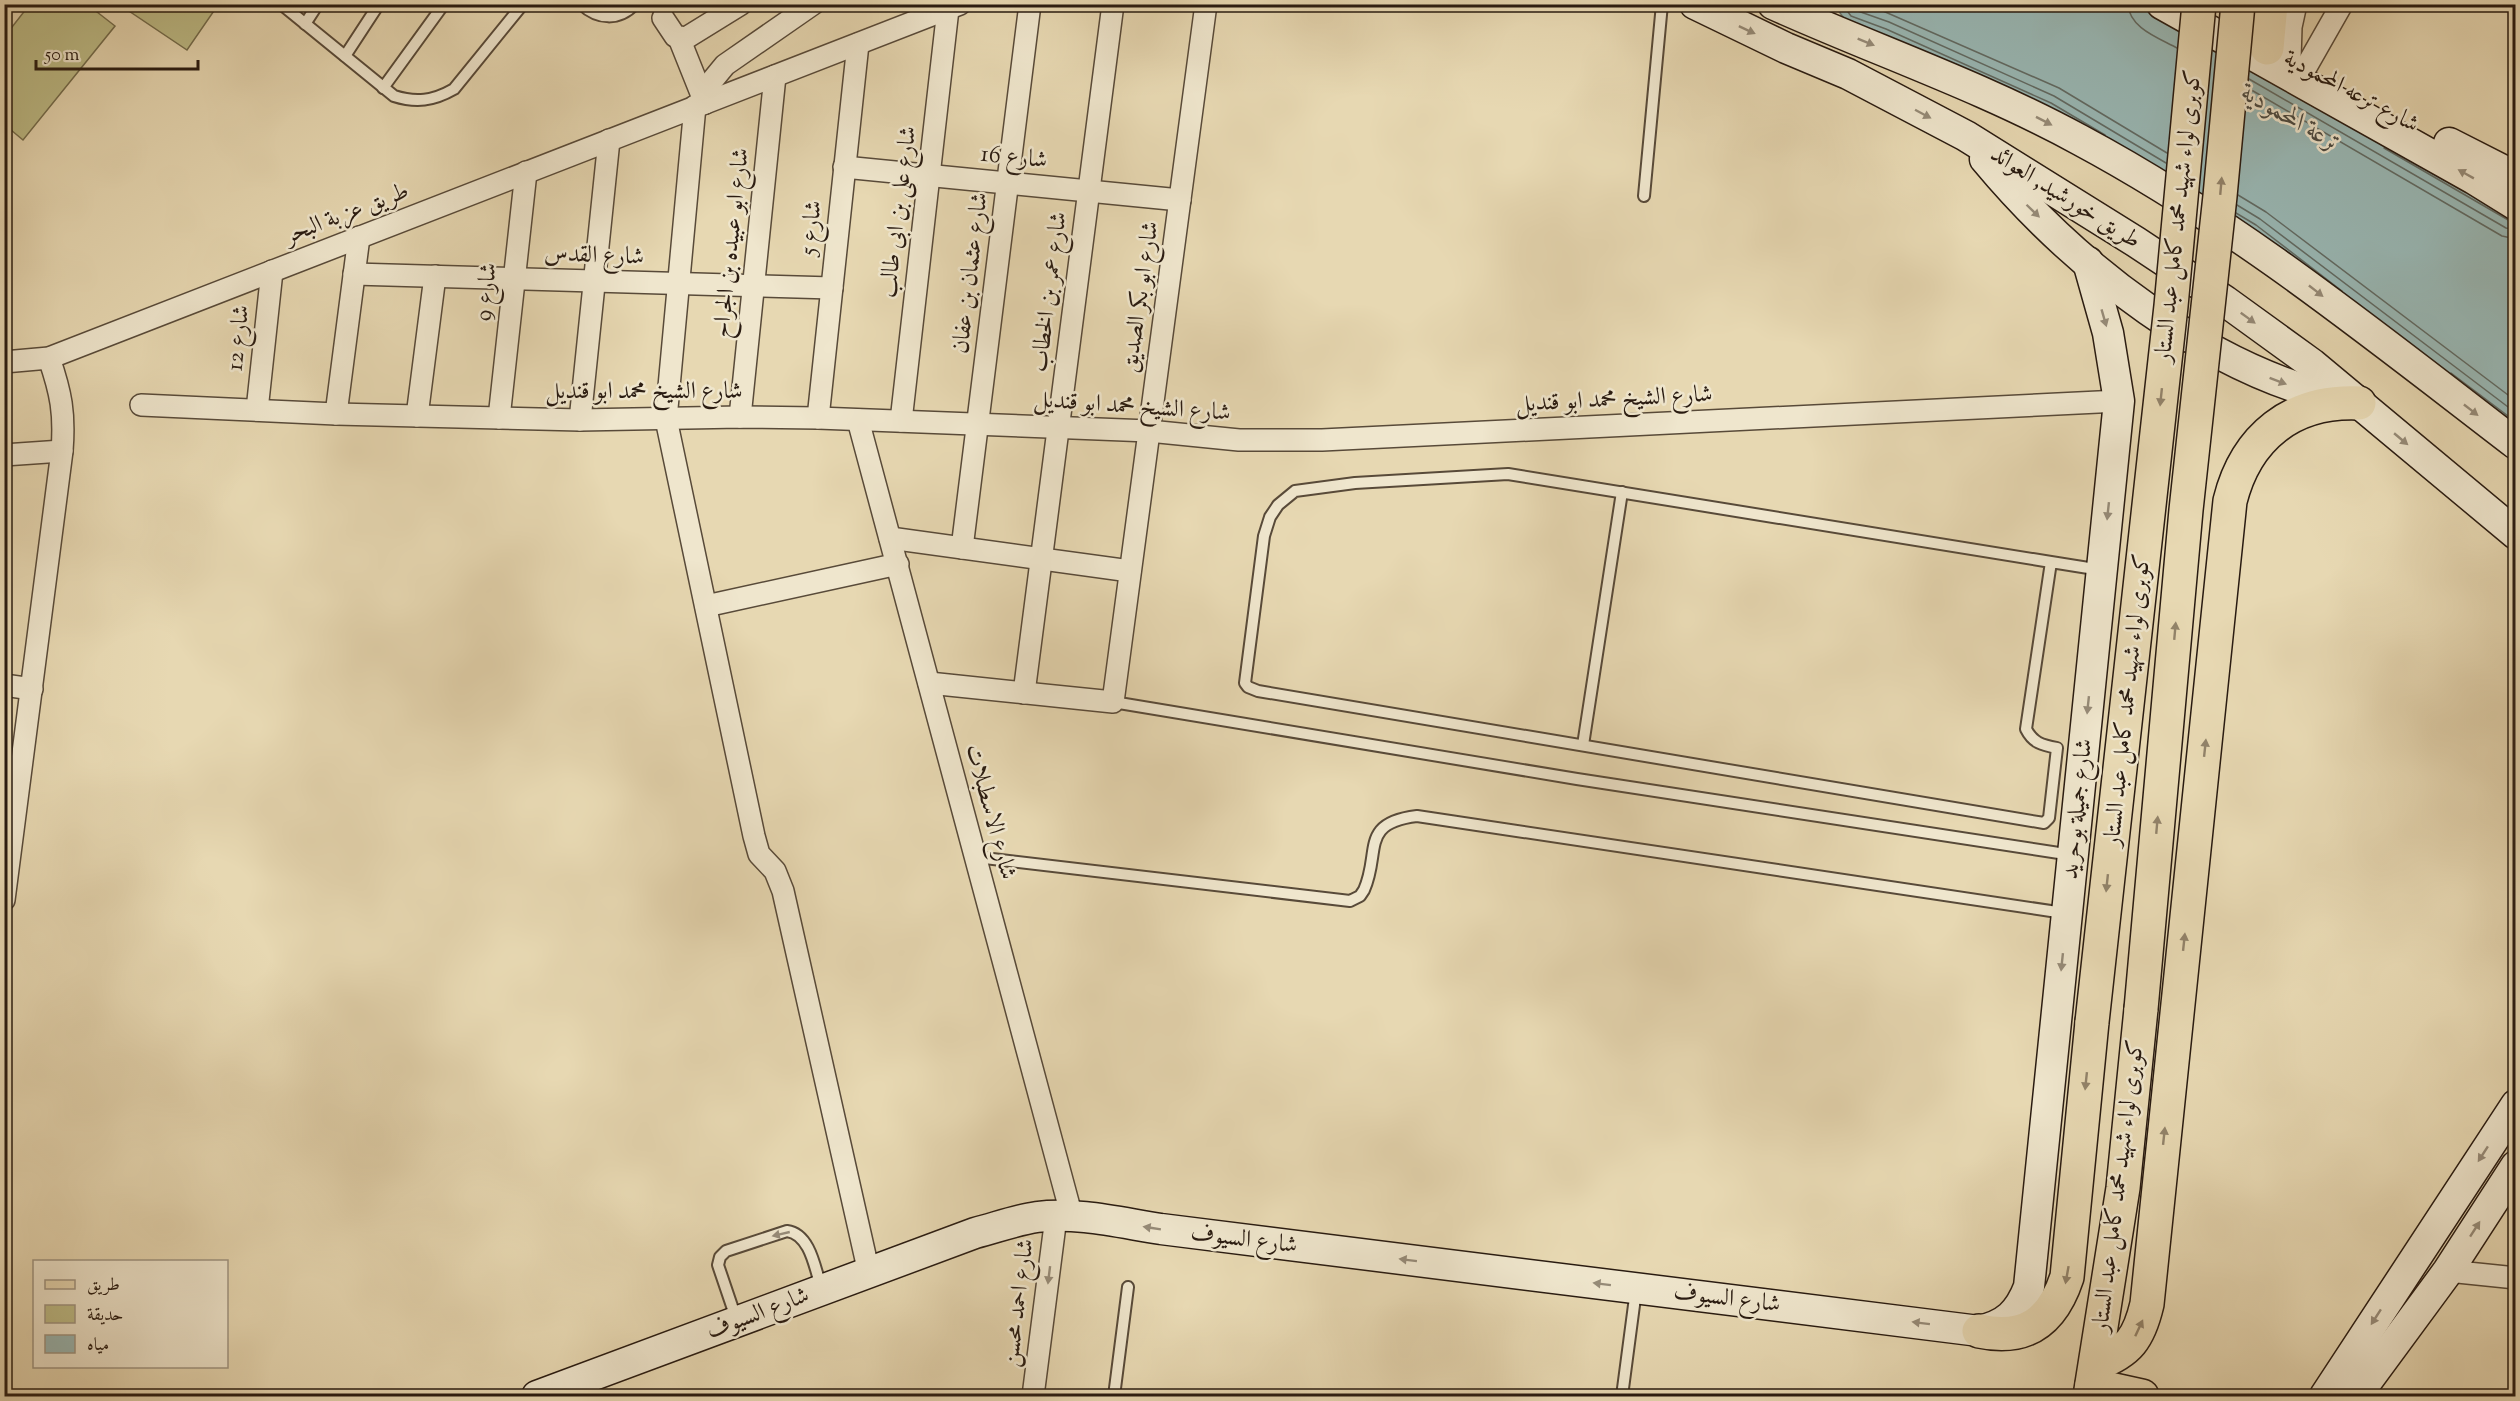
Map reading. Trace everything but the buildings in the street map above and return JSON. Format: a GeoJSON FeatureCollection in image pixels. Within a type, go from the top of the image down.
{"type":"FeatureCollection","features":[{"type":"Feature","properties":{"kind":"main road","name":"طريق خورشيد, العوائد"},"geometry":{"type":"LineString","coordinates":[[1695,4],[1785,48],[1848,74],[1965,136],[2136,242],[2312,364],[2516,534]]}},
{"type":"Feature","properties":{"kind":"main road"},"geometry":{"type":"LineString","coordinates":[[1773,4],[1828,17],[2020,109],[2108,155],[2194,206],[2303,280],[2516,444]]}},
{"type":"Feature","properties":{"kind":"main road"},"geometry":{"type":"LineString","coordinates":[[2162,4],[2474,179],[2516,205]]}},
{"type":"Feature","properties":{"kind":"main road","name":"شارع ترعه المحمودية"},"geometry":{"type":"LineString","coordinates":[[2189,4],[2288,59],[2516,177]]}},
{"type":"Feature","properties":{"kind":"main road","name":"كوبرى لواء شهيد محمد كامل عبد الستار"},"geometry":{"type":"LineString","coordinates":[[1978,1331],[1998,1335],[2018,1333],[2036,1325],[2050,1312],[2061,1296],[2067,1277],[2092,1022],[2171,306],[2199,4]]}},
{"type":"Feature","properties":{"kind":"main road","name":"كوبرى لواء شهيد محمد كامل عبد الستار"},"geometry":{"type":"LineString","coordinates":[[2093,1382],[2123,1188],[2185,522],[2238,4]]}},
{"type":"Feature","properties":{"kind":"main road"},"geometry":{"type":"LineString","coordinates":[[2271,4],[2288,59]]}},
{"type":"Feature","properties":{"kind":"main road"},"geometry":{"type":"LineString","coordinates":[[1965,136],[2023,201],[2088,262],[2140,302],[2234,362],[2295,388],[2359,403]]}},
{"type":"Feature","properties":{"kind":"main road","name":"شارع جميلة بوحريد"},"geometry":{"type":"LineString","coordinates":[[1978,1331],[1996,1327],[2012,1318],[2023,1304],[2029,1287],[2119,401],[2108,333],[2088,262]]}},
{"type":"Feature","properties":{"kind":"main road"},"geometry":{"type":"LineString","coordinates":[[2142,1396],[2093,1382],[2132,1342],[2142,1324],[2147,1304],[2228,525],[2235,483],[2253,449],[2264,436],[2284,420],[2324,404],[2359,403]]}},
{"type":"Feature","properties":{"kind":"main road"},"geometry":{"type":"LineString","coordinates":[[2325,1396],[2516,1105]]}},
{"type":"Feature","properties":{"kind":"main road"},"geometry":{"type":"LineString","coordinates":[[2356,1396],[2448,1271],[2516,1166]]}},
{"type":"Feature","properties":{"kind":"main road","name":"شارع السيوف"},"geometry":{"type":"LineString","coordinates":[[537,1396],[975,1233],[1020,1221],[1064,1217],[1978,1331]]}},
{"type":"Feature","properties":{"kind":"street"},"geometry":{"type":"LineString","coordinates":[[679,38],[686,38],[741,4]]}},
{"type":"Feature","properties":{"kind":"street"},"geometry":{"type":"LineString","coordinates":[[813,4],[725,65],[711,82],[700,104],[678,284],[666,419],[754,836],[759,854],[775,871],[783,891],[869,1273]]}},
{"type":"Feature","properties":{"kind":"street","name":"شارع عثمان بن عفان"},"geometry":{"type":"LineString","coordinates":[[962,548],[1030,4]]}},
{"type":"Feature","properties":{"kind":"street","name":"شارع عمر بن الخطاب"},"geometry":{"type":"LineString","coordinates":[[1024,693],[1113,4]]}},
{"type":"Feature","properties":{"kind":"street","name":"شارع ابو بكر الصديق"},"geometry":{"type":"LineString","coordinates":[[1113,702],[1206,4]]}},
{"type":"Feature","properties":{"kind":"street"},"geometry":{"type":"LineString","coordinates":[[2288,59],[2296,4]]}},
{"type":"Feature","properties":{"kind":"street"},"geometry":{"type":"LineString","coordinates":[[2288,59],[2342,4]]}},
{"type":"Feature","properties":{"kind":"street","name":"طريق عزبة البحر"},"geometry":{"type":"LineString","coordinates":[[4,362],[49,358],[954,7]]}},
{"type":"Feature","properties":{"kind":"street","name":"شارع على بن ابى طالب"},"geometry":{"type":"LineString","coordinates":[[900,421],[929,176],[954,7]]}},
{"type":"Feature","properties":{"kind":"street"},"geometry":{"type":"LineString","coordinates":[[663,18],[679,38],[700,104]]}},
{"type":"Feature","properties":{"kind":"street","name":"شارع 5"},"geometry":{"type":"LineString","coordinates":[[818,418],[858,44]]}},
{"type":"Feature","properties":{"kind":"street","name":"شارع ابو عبيده بن الجراح"},"geometry":{"type":"LineString","coordinates":[[740,417],[775,75]]}},
{"type":"Feature","properties":{"kind":"street"},"geometry":{"type":"LineString","coordinates":[[580,420],[609,140]]}},
{"type":"Feature","properties":{"kind":"street","name":"شارع 16"},"geometry":{"type":"LineString","coordinates":[[844,168],[1180,200]]}},
{"type":"Feature","properties":{"kind":"street","name":"شارع 9"},"geometry":{"type":"LineString","coordinates":[[499,418],[526,172]]}},
{"type":"Feature","properties":{"kind":"street"},"geometry":{"type":"LineString","coordinates":[[336,414],[359,237]]}},
{"type":"Feature","properties":{"kind":"street","name":"شارع 12"},"geometry":{"type":"LineString","coordinates":[[257,410],[272,271]]}},
{"type":"Feature","properties":{"kind":"street","name":"شارع القدس"},"geometry":{"type":"LineString","coordinates":[[354,274],[832,288]]}},
{"type":"Feature","properties":{"kind":"street"},"geometry":{"type":"LineString","coordinates":[[417,416],[435,276]]}},
{"type":"Feature","properties":{"kind":"street"},"geometry":{"type":"LineString","coordinates":[[4,900],[62,451],[64,423],[61,395],[49,358]]}},
{"type":"Feature","properties":{"kind":"street","name":"شارع الشيخ محمد ابو قنديل"},"geometry":{"type":"LineString","coordinates":[[141,405],[336,414],[580,420],[818,418],[1149,430],[1239,440],[1322,441],[2119,401]]}},
{"type":"Feature","properties":{"kind":"street","name":"شارع الاسطبلات"},"geometry":{"type":"LineString","coordinates":[[858,420],[976,857],[1064,1217]]}},
{"type":"Feature","properties":{"kind":"street"},"geometry":{"type":"LineString","coordinates":[[4,455],[62,451]]}},
{"type":"Feature","properties":{"kind":"street"},"geometry":{"type":"LineString","coordinates":[[890,538],[1130,571]]}},
{"type":"Feature","properties":{"kind":"street"},"geometry":{"type":"LineString","coordinates":[[706,606],[898,564]]}},
{"type":"Feature","properties":{"kind":"street"},"geometry":{"type":"LineString","coordinates":[[929,683],[1113,702]]}},
{"type":"Feature","properties":{"kind":"street"},"geometry":{"type":"LineString","coordinates":[[4,685],[32,689]]}},
{"type":"Feature","properties":{"kind":"street","name":"شارع احمد محسن"},"geometry":{"type":"LineString","coordinates":[[1033,1396],[1064,1217]]}},
{"type":"Feature","properties":{"kind":"street"},"geometry":{"type":"LineString","coordinates":[[2448,1271],[2516,1278]]}},
{"type":"Feature","properties":{"kind":"lane"},"geometry":{"type":"LineString","coordinates":[[281,4],[383,88],[394,96],[409,101],[424,101],[440,97],[454,89],[523,4]]}},
{"type":"Feature","properties":{"kind":"lane"},"geometry":{"type":"LineString","coordinates":[[305,24],[318,4]]}},
{"type":"Feature","properties":{"kind":"lane"},"geometry":{"type":"LineString","coordinates":[[345,56],[379,4]]}},
{"type":"Feature","properties":{"kind":"lane"},"geometry":{"type":"LineString","coordinates":[[383,88],[444,4]]}},
{"type":"Feature","properties":{"kind":"lane"},"geometry":{"type":"LineString","coordinates":[[581,4],[587,10],[602,17],[616,18],[635,4]]}},
{"type":"Feature","properties":{"kind":"lane"},"geometry":{"type":"LineString","coordinates":[[1644,195],[1662,4]]}},
{"type":"Feature","properties":{"kind":"lane"},"geometry":{"type":"LineString","coordinates":[[2051,562],[2026,729],[2032,739],[2042,745],[2057,748],[2049,818],[2044,823],[1248,687],[1245,683],[1264,536],[1270,517],[1287,496],[1296,491],[1355,483],[1508,474],[2102,570]]}},
{"type":"Feature","properties":{"kind":"lane"},"geometry":{"type":"LineString","coordinates":[[1583,745],[1622,492]]}},
{"type":"Feature","properties":{"kind":"lane"},"geometry":{"type":"LineString","coordinates":[[1113,702],[1577,779],[2073,855]]}},
{"type":"Feature","properties":{"kind":"lane"},"geometry":{"type":"LineString","coordinates":[[976,857],[1350,901],[1364,890],[1373,842],[1380,832],[1391,822],[1417,816],[2067,913]]}},
{"type":"Feature","properties":{"kind":"lane"},"geometry":{"type":"LineString","coordinates":[[737,1322],[718,1265],[720,1257],[726,1251],[780,1233],[795,1232],[805,1243],[822,1290]]}},
{"type":"Feature","properties":{"kind":"lane"},"geometry":{"type":"LineString","coordinates":[[1114,1396],[1128,1287]]}},
{"type":"Feature","properties":{"kind":"lane"},"geometry":{"type":"LineString","coordinates":[[1622,1396],[1636,1288]]}},
{"type":"Feature","properties":{"kind":"green space"},"geometry":{"type":"Polygon","coordinates":[[[30,4],[88,5],[115,26],[23,140],[5,125],[5,36],[30,4]]]}},
{"type":"Feature","properties":{"kind":"green space"},"geometry":{"type":"Polygon","coordinates":[[[120,5],[218,5],[187,50],[120,5]]]}},
{"type":"Feature","properties":{"kind":"water","name":"ترعة المحمودية"},"geometry":{"type":"Polygon","coordinates":[[[1834,5],[2146,5],[2516,218],[2515,430],[2252,230],[1846,21],[1834,5]]]}}]}
